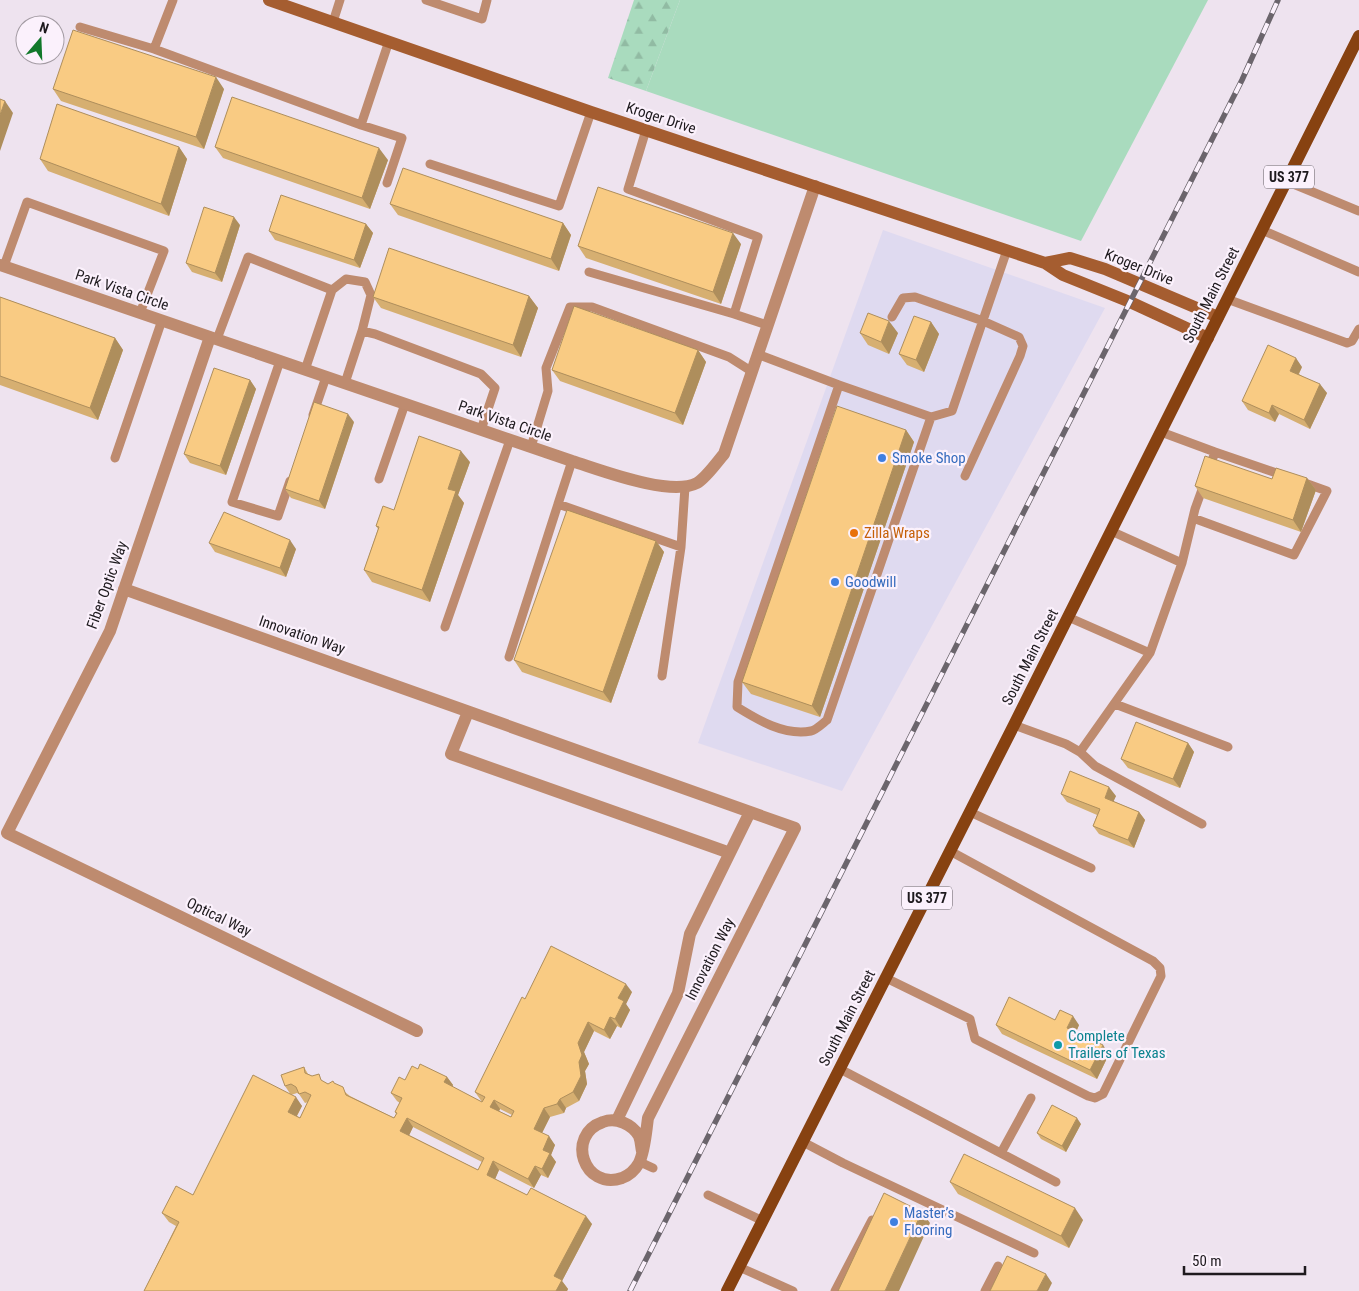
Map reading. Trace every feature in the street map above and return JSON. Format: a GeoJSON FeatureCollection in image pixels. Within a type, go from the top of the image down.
{"type":"FeatureCollection","features":[{"type":"Feature","properties":{"kind":"main road","name":"Kroger Drive"},"geometry":{"type":"LineString","coordinates":[[269,0],[591,112],[1045,263],[1063,275],[1130,302],[1208,338]]}},
{"type":"Feature","properties":{"kind":"main road","name":"South Main Street"},"geometry":{"type":"LineString","coordinates":[[727,1291],[1014,725],[1359,36]]}},
{"type":"Feature","properties":{"kind":"main road","name":"Kroger Drive"},"geometry":{"type":"LineString","coordinates":[[1045,263],[1070,258],[1105,269],[1218,317]]}},
{"type":"Feature","properties":{"kind":"street"},"geometry":{"type":"LineString","coordinates":[[685,487],[699,482],[724,454],[815,186]]}},
{"type":"Feature","properties":{"kind":"street","name":"Park Vista Circle"},"geometry":{"type":"LineString","coordinates":[[2,266],[572,461],[650,484],[685,487]]}},
{"type":"Feature","properties":{"kind":"street","name":"Fiber Optic Way"},"geometry":{"type":"LineString","coordinates":[[7,833],[110,631],[214,338]]}},
{"type":"Feature","properties":{"kind":"street","name":"Innovation Way"},"geometry":{"type":"LineString","coordinates":[[124,590],[795,828],[648,1118],[641,1156]]}},
{"type":"Feature","properties":{"kind":"street"},"geometry":{"type":"LineString","coordinates":[[468,712],[451,754],[730,853]]}},
{"type":"Feature","properties":{"kind":"street","name":"Innovation Way"},"geometry":{"type":"LineString","coordinates":[[616,1120],[678,993],[690,934],[750,812]]}},
{"type":"Feature","properties":{"kind":"street","name":"Optical Way"},"geometry":{"type":"LineString","coordinates":[[7,833],[417,1031]]}},
{"type":"Feature","properties":{"kind":"street"},"geometry":{"type":"LineString","coordinates":[[606,1120],[616,1120],[633,1128],[639,1137],[641,1156],[634,1170],[627,1176],[617,1180],[604,1179],[594,1174],[587,1167],[582,1150],[586,1135],[596,1124],[606,1120]]}},
{"type":"Feature","properties":{"kind":"lane"},"geometry":{"type":"LineString","coordinates":[[154,49],[173,0]]}},
{"type":"Feature","properties":{"kind":"lane"},"geometry":{"type":"LineString","coordinates":[[333,22],[340,0]]}},
{"type":"Feature","properties":{"kind":"lane"},"geometry":{"type":"LineString","coordinates":[[426,0],[482,19],[487,0]]}},
{"type":"Feature","properties":{"kind":"lane"},"geometry":{"type":"LineString","coordinates":[[80,27],[154,49],[361,125],[402,138],[387,183]]}},
{"type":"Feature","properties":{"kind":"lane"},"geometry":{"type":"LineString","coordinates":[[361,125],[389,41]]}},
{"type":"Feature","properties":{"kind":"lane"},"geometry":{"type":"LineString","coordinates":[[430,164],[559,206],[591,112]]}},
{"type":"Feature","properties":{"kind":"lane"},"geometry":{"type":"LineString","coordinates":[[646,130],[628,189],[758,237],[734,314]]}},
{"type":"Feature","properties":{"kind":"lane"},"geometry":{"type":"LineString","coordinates":[[1286,181],[1359,211]]}},
{"type":"Feature","properties":{"kind":"lane"},"geometry":{"type":"LineString","coordinates":[[2,266],[28,202],[164,252],[140,313]]}},
{"type":"Feature","properties":{"kind":"lane"},"geometry":{"type":"LineString","coordinates":[[1262,230],[1359,272]]}},
{"type":"Feature","properties":{"kind":"lane"},"geometry":{"type":"LineString","coordinates":[[757,354],[839,386],[931,418],[952,411],[1007,250]]}},
{"type":"Feature","properties":{"kind":"lane"},"geometry":{"type":"LineString","coordinates":[[214,338],[248,257],[332,290]]}},
{"type":"Feature","properties":{"kind":"lane"},"geometry":{"type":"LineString","coordinates":[[589,272],[767,325]]}},
{"type":"Feature","properties":{"kind":"lane"},"geometry":{"type":"LineString","coordinates":[[305,370],[332,290],[346,279],[365,282],[371,295],[362,330],[344,383]]}},
{"type":"Feature","properties":{"kind":"lane"},"geometry":{"type":"LineString","coordinates":[[892,317],[903,298],[915,297],[982,321],[1019,337],[1023,346],[1020,356],[965,476]]}},
{"type":"Feature","properties":{"kind":"lane"},"geometry":{"type":"LineString","coordinates":[[1227,298],[1347,343],[1352,341],[1359,329]]}},
{"type":"Feature","properties":{"kind":"lane"},"geometry":{"type":"LineString","coordinates":[[530,447],[548,391],[546,368],[570,307],[592,307],[729,357],[751,371]]}},
{"type":"Feature","properties":{"kind":"lane"},"geometry":{"type":"LineString","coordinates":[[116,458],[162,320]]}},
{"type":"Feature","properties":{"kind":"lane"},"geometry":{"type":"LineString","coordinates":[[362,330],[481,374],[495,388],[482,430]]}},
{"type":"Feature","properties":{"kind":"lane"},"geometry":{"type":"LineString","coordinates":[[280,361],[232,502],[278,516],[294,470]]}},
{"type":"Feature","properties":{"kind":"lane"},"geometry":{"type":"LineString","coordinates":[[310,423],[326,377]]}},
{"type":"Feature","properties":{"kind":"lane"},"geometry":{"type":"LineString","coordinates":[[839,386],[738,682],[736,707],[758,720],[787,731],[812,731],[827,720],[931,418]]}},
{"type":"Feature","properties":{"kind":"lane"},"geometry":{"type":"LineString","coordinates":[[379,479],[405,404]]}},
{"type":"Feature","properties":{"kind":"lane"},"geometry":{"type":"LineString","coordinates":[[1161,432],[1327,491],[1294,556],[1193,518]]}},
{"type":"Feature","properties":{"kind":"lane"},"geometry":{"type":"LineString","coordinates":[[445,627],[510,440]]}},
{"type":"Feature","properties":{"kind":"lane"},"geometry":{"type":"LineString","coordinates":[[1080,752],[1150,653],[1182,563],[1193,518],[1215,452]]}},
{"type":"Feature","properties":{"kind":"lane"},"geometry":{"type":"LineString","coordinates":[[509,656],[572,461]]}},
{"type":"Feature","properties":{"kind":"lane"},"geometry":{"type":"LineString","coordinates":[[662,676],[681,547],[685,487]]}},
{"type":"Feature","properties":{"kind":"lane"},"geometry":{"type":"LineString","coordinates":[[558,504],[681,547]]}},
{"type":"Feature","properties":{"kind":"lane"},"geometry":{"type":"LineString","coordinates":[[1111,532],[1182,563]]}},
{"type":"Feature","properties":{"kind":"lane"},"geometry":{"type":"LineString","coordinates":[[1068,616],[1150,653]]}},
{"type":"Feature","properties":{"kind":"lane"},"geometry":{"type":"LineString","coordinates":[[1115,704],[1228,747]]}},
{"type":"Feature","properties":{"kind":"lane"},"geometry":{"type":"LineString","coordinates":[[1014,725],[1066,744],[1080,752],[1095,766],[1202,824]]}},
{"type":"Feature","properties":{"kind":"lane"},"geometry":{"type":"LineString","coordinates":[[970,812],[1092,868]]}},
{"type":"Feature","properties":{"kind":"lane"},"geometry":{"type":"LineString","coordinates":[[886,978],[970,1019],[974,1039],[1088,1096],[1095,1098],[1103,1094],[1161,976],[1160,968],[1153,961],[950,851]]}},
{"type":"Feature","properties":{"kind":"lane"},"geometry":{"type":"LineString","coordinates":[[840,1069],[1056,1182]]}},
{"type":"Feature","properties":{"kind":"lane"},"geometry":{"type":"LineString","coordinates":[[1001,1154],[1031,1098]]}},
{"type":"Feature","properties":{"kind":"lane"},"geometry":{"type":"LineString","coordinates":[[802,1142],[1034,1253]]}},
{"type":"Feature","properties":{"kind":"lane"},"geometry":{"type":"LineString","coordinates":[[641,1156],[653,1168]]}},
{"type":"Feature","properties":{"kind":"lane"},"geometry":{"type":"LineString","coordinates":[[708,1195],[763,1221]]}},
{"type":"Feature","properties":{"kind":"lane"},"geometry":{"type":"LineString","coordinates":[[835,1291],[874,1215]]}},
{"type":"Feature","properties":{"kind":"lane"},"geometry":{"type":"LineString","coordinates":[[985,1291],[998,1266]]}},
{"type":"Feature","properties":{"kind":"lane"},"geometry":{"type":"LineString","coordinates":[[739,1267],[793,1291]]}},
{"type":"Feature","properties":{"kind":"shaded area"},"geometry":{"type":"Polygon","coordinates":[[[883,230],[1105,308],[842,791],[698,743],[883,230]]]}},
{"type":"Feature","properties":{"kind":"green space"},"geometry":{"type":"Polygon","coordinates":[[[634,0],[680,0],[646,91],[608,78],[634,0]]]}},
{"type":"Feature","properties":{"kind":"green space"},"geometry":{"type":"Polygon","coordinates":[[[680,0],[1208,0],[1081,241],[646,91],[680,0]]]}},
{"type":"Feature","properties":{"kind":"building"},"geometry":{"type":"Polygon","coordinates":[[[73,30],[216,77],[196,137],[53,89],[61,65],[65,65],[65,54],[73,30]]]}},
{"type":"Feature","properties":{"kind":"building"},"geometry":{"type":"Polygon","coordinates":[[[232,97],[379,148],[362,198],[215,147],[232,97]]]}},
{"type":"Feature","properties":{"kind":"building"},"geometry":{"type":"Polygon","coordinates":[[[0,99],[5,101],[0,115],[0,99]]]}},
{"type":"Feature","properties":{"kind":"building"},"geometry":{"type":"Polygon","coordinates":[[[57,104],[179,147],[161,204],[40,159],[57,104]]]}},
{"type":"Feature","properties":{"kind":"building"},"geometry":{"type":"Polygon","coordinates":[[[403,168],[563,223],[551,259],[390,204],[403,168]]]}},
{"type":"Feature","properties":{"kind":"building"},"geometry":{"type":"Polygon","coordinates":[[[598,187],[733,233],[713,292],[578,246],[598,187]]]}},
{"type":"Feature","properties":{"kind":"building"},"geometry":{"type":"Polygon","coordinates":[[[281,195],[366,224],[354,260],[269,231],[281,195]]]}},
{"type":"Feature","properties":{"kind":"building"},"geometry":{"type":"Polygon","coordinates":[[[204,207],[234,217],[215,273],[186,263],[204,207]]]}},
{"type":"Feature","properties":{"kind":"building"},"geometry":{"type":"Polygon","coordinates":[[[389,248],[529,296],[513,345],[373,297],[389,248]]]}},
{"type":"Feature","properties":{"kind":"building"},"geometry":{"type":"Polygon","coordinates":[[[0,297],[115,338],[90,408],[0,376],[0,297]]]}},
{"type":"Feature","properties":{"kind":"building"},"geometry":{"type":"Polygon","coordinates":[[[574,306],[698,350],[675,413],[552,370],[574,306]]]}},
{"type":"Feature","properties":{"kind":"building"},"geometry":{"type":"Polygon","coordinates":[[[868,313],[889,321],[881,342],[860,333],[868,313]]]}},
{"type":"Feature","properties":{"kind":"building"},"geometry":{"type":"Polygon","coordinates":[[[914,316],[931,322],[916,360],[899,354],[914,316]]]}},
{"type":"Feature","properties":{"kind":"building"},"geometry":{"type":"Polygon","coordinates":[[[1268,345],[1296,358],[1290,371],[1320,384],[1304,420],[1272,405],[1269,413],[1242,401],[1268,345]]]}},
{"type":"Feature","properties":{"kind":"building"},"geometry":{"type":"Polygon","coordinates":[[[214,368],[250,380],[220,466],[184,454],[214,368]]]}},
{"type":"Feature","properties":{"kind":"building"},"geometry":{"type":"Polygon","coordinates":[[[314,402],[348,414],[319,501],[285,489],[314,402]]]}},
{"type":"Feature","properties":{"kind":"building"},"geometry":{"type":"Polygon","coordinates":[[[837,406],[906,430],[812,706],[742,682],[837,406]]]}},
{"type":"Feature","properties":{"kind":"building"},"geometry":{"type":"Polygon","coordinates":[[[419,436],[461,451],[448,489],[456,491],[422,590],[364,570],[379,527],[376,526],[383,506],[394,510],[419,436]]]}},
{"type":"Feature","properties":{"kind":"building"},"geometry":{"type":"Polygon","coordinates":[[[1205,456],[1272,479],[1276,468],[1307,478],[1293,520],[1195,486],[1205,456]]]}},
{"type":"Feature","properties":{"kind":"building"},"geometry":{"type":"Polygon","coordinates":[[[567,510],[656,541],[603,692],[514,660],[567,510]]]}},
{"type":"Feature","properties":{"kind":"building"},"geometry":{"type":"Polygon","coordinates":[[[224,512],[290,540],[280,568],[209,543],[224,512]]]}},
{"type":"Feature","properties":{"kind":"building"},"geometry":{"type":"Polygon","coordinates":[[[1136,722],[1188,743],[1173,779],[1121,759],[1136,722]]]}},
{"type":"Feature","properties":{"kind":"building"},"geometry":{"type":"Polygon","coordinates":[[[1070,771],[1109,787],[1105,798],[1139,812],[1128,840],[1093,826],[1100,809],[1061,794],[1070,771]]]}},
{"type":"Feature","properties":{"kind":"building"},"geometry":{"type":"Polygon","coordinates":[[[551,946],[626,984],[618,998],[624,1001],[615,1019],[610,1017],[604,1030],[588,1022],[578,1043],[582,1055],[579,1062],[581,1076],[573,1092],[560,1099],[557,1104],[544,1108],[534,1129],[549,1136],[543,1150],[550,1153],[542,1169],[535,1166],[528,1179],[493,1161],[487,1175],[527,1195],[531,1188],[586,1216],[554,1276],[562,1280],[556,1291],[144,1291],[179,1222],[162,1213],[176,1186],[193,1195],[253,1075],[296,1097],[288,1112],[300,1118],[311,1095],[305,1092],[299,1094],[296,1087],[291,1084],[285,1086],[281,1075],[304,1067],[305,1073],[312,1076],[319,1074],[321,1080],[328,1084],[333,1081],[343,1087],[346,1095],[394,1118],[402,1098],[391,1093],[399,1077],[405,1080],[412,1066],[418,1069],[420,1064],[447,1077],[444,1082],[482,1102],[485,1097],[475,1092],[522,997],[525,999],[551,946]],[[494,1100],[490,1107],[511,1117],[514,1111],[494,1100]],[[407,1118],[400,1131],[478,1170],[484,1158],[407,1118]]]}},
{"type":"Feature","properties":{"kind":"building","name":"Complete Trailers of Texas"},"geometry":{"type":"Polygon","coordinates":[[[1009,997],[1055,1020],[1060,1010],[1073,1016],[1067,1028],[1103,1045],[1090,1070],[996,1025],[1009,997]]]}},
{"type":"Feature","properties":{"kind":"building"},"geometry":{"type":"Polygon","coordinates":[[[1052,1105],[1077,1118],[1062,1146],[1037,1133],[1052,1105]]]}},
{"type":"Feature","properties":{"kind":"building"},"geometry":{"type":"Polygon","coordinates":[[[964,1154],[1075,1208],[1061,1236],[950,1182],[964,1154]]]}},
{"type":"Feature","properties":{"kind":"building"},"geometry":{"type":"Polygon","coordinates":[[[884,1193],[922,1212],[885,1291],[838,1291],[884,1193]]]}},
{"type":"Feature","properties":{"kind":"building"},"geometry":{"type":"Polygon","coordinates":[[[1007,1256],[1046,1274],[1037,1291],[990,1291],[1007,1256]]]}},
{"type":"Feature","properties":{"kind":"railway"},"geometry":{"type":"LineString","coordinates":[[630,1291],[1242,80],[1278,0]]}},
{"type":"Feature","properties":{"kind":"place","name":"Smoke Shop"},"geometry":{"type":"Point","coordinates":[882,458]}},
{"type":"Feature","properties":{"kind":"place","name":"Zilla Wraps"},"geometry":{"type":"Point","coordinates":[854,533]}},
{"type":"Feature","properties":{"kind":"place","name":"Goodwill"},"geometry":{"type":"Point","coordinates":[835,582]}},
{"type":"Feature","properties":{"kind":"place","name":"Complete Trailers of Texas"},"geometry":{"type":"Point","coordinates":[1058,1045]}},
{"type":"Feature","properties":{"kind":"place","name":"Master’s Flooring"},"geometry":{"type":"Point","coordinates":[894,1222]}}]}
